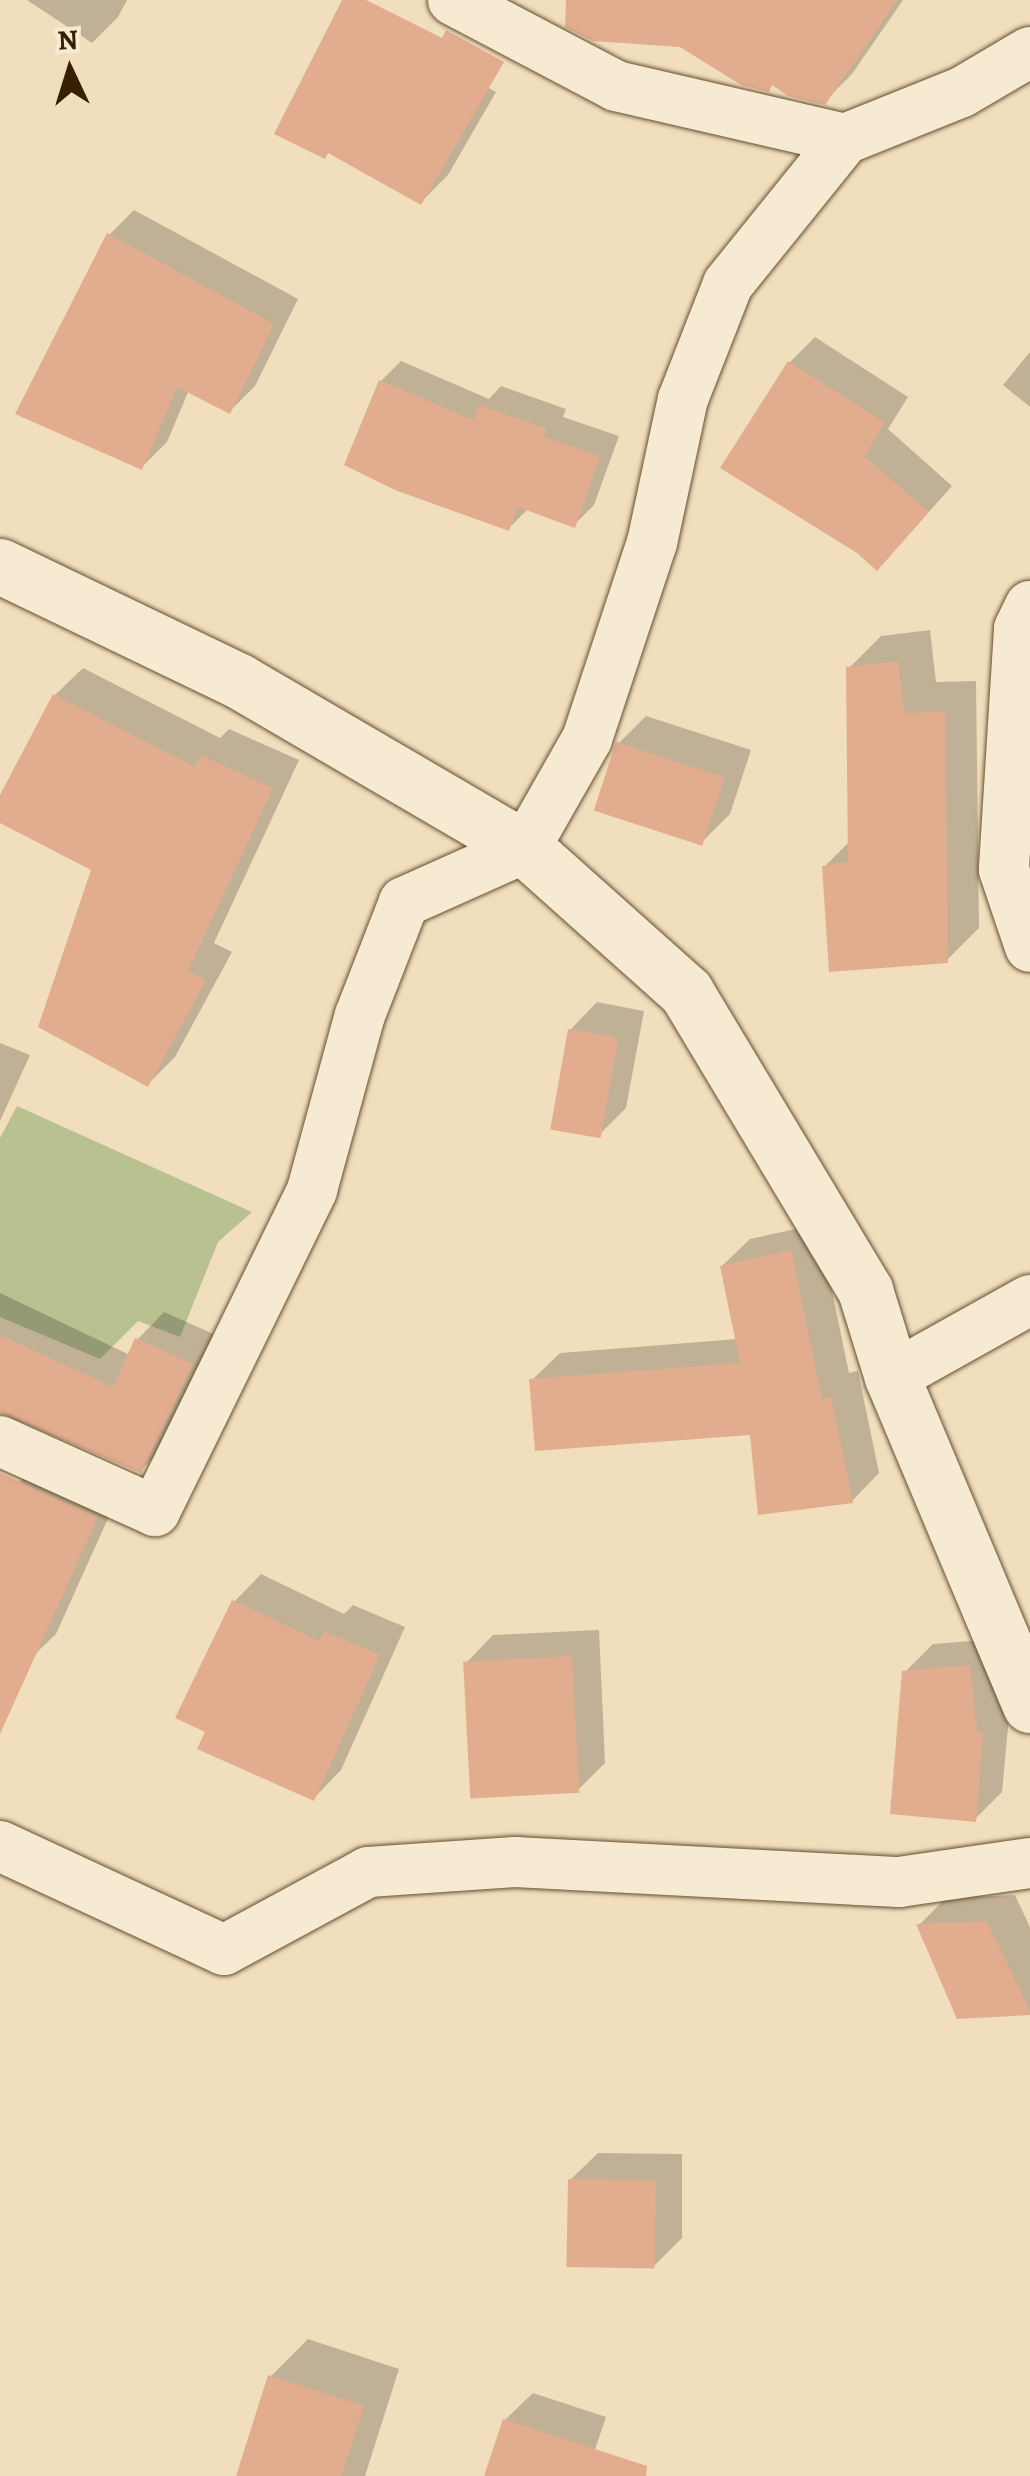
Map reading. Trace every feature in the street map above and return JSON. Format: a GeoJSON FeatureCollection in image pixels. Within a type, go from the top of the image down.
{"type":"FeatureCollection","features":[{"type":"Feature","properties":{"kind":"street"},"geometry":{"type":"LineString","coordinates":[[453,0],[616,86],[845,139]]}},
{"type":"Feature","properties":{"kind":"street"},"geometry":{"type":"LineString","coordinates":[[0,1441],[156,1510],[312,1190],[360,1015],[404,902],[525,848],[586,738],[652,543],[684,399],[728,284],[845,139],[962,92],[1030,52]]}},
{"type":"Feature","properties":{"kind":"street"},"geometry":{"type":"LineString","coordinates":[[0,566],[238,681],[525,848],[686,992],[866,1290],[892,1377],[1030,1705]]}},
{"type":"Feature","properties":{"kind":"street"},"geometry":{"type":"LineString","coordinates":[[1030,606],[1019,629],[1004,870],[1030,947]]}},
{"type":"Feature","properties":{"kind":"street"},"geometry":{"type":"LineString","coordinates":[[892,1377],[1030,1300]]}},
{"type":"Feature","properties":{"kind":"street"},"geometry":{"type":"LineString","coordinates":[[0,1846],[224,1950],[368,1872],[514,1862],[899,1882],[1030,1864]]}},
{"type":"Feature","properties":{"kind":"green space"},"geometry":{"type":"Polygon","coordinates":[[[17,1106],[252,1212],[218,1242],[180,1337],[138,1321],[100,1359],[0,1317],[0,1138],[17,1106]]]}},
{"type":"Feature","properties":{"kind":"building"},"geometry":{"type":"Polygon","coordinates":[[[342,0],[366,0],[442,38],[446,30],[504,62],[421,205],[328,153],[325,159],[274,134],[342,0]]]}},
{"type":"Feature","properties":{"kind":"building"},"geometry":{"type":"Polygon","coordinates":[[[566,0],[897,0],[825,105],[788,96],[772,85],[769,92],[741,85],[680,47],[593,41],[565,27],[566,0]]]}},
{"type":"Feature","properties":{"kind":"building"},"geometry":{"type":"Polygon","coordinates":[[[107,233],[274,324],[230,414],[177,387],[142,470],[15,414],[107,233]]]}},
{"type":"Feature","properties":{"kind":"building"},"geometry":{"type":"Polygon","coordinates":[[[788,361],[885,423],[864,456],[929,512],[877,571],[857,553],[720,468],[788,361]]]}},
{"type":"Feature","properties":{"kind":"building"},"geometry":{"type":"Polygon","coordinates":[[[379,380],[473,420],[479,405],[547,429],[544,437],[600,456],[575,528],[518,507],[509,531],[395,490],[344,465],[379,380]]]}},
{"type":"Feature","properties":{"kind":"building"},"geometry":{"type":"Polygon","coordinates":[[[898,661],[904,713],[945,712],[948,963],[829,972],[822,866],[848,862],[846,667],[898,661]]]}},
{"type":"Feature","properties":{"kind":"building"},"geometry":{"type":"Polygon","coordinates":[[[53,694],[195,767],[200,755],[273,788],[188,971],[206,980],[148,1087],[38,1027],[91,870],[0,823],[0,795],[53,694]]]}},
{"type":"Feature","properties":{"kind":"building"},"geometry":{"type":"Polygon","coordinates":[[[616,742],[724,777],[702,846],[594,810],[616,742]]]}},
{"type":"Feature","properties":{"kind":"building"},"geometry":{"type":"Polygon","coordinates":[[[568,1029],[618,1038],[601,1138],[550,1129],[568,1029]]]}},
{"type":"Feature","properties":{"kind":"building"},"geometry":{"type":"Polygon","coordinates":[[[791,1250],[822,1399],[831,1397],[853,1503],[758,1515],[750,1435],[535,1451],[529,1379],[740,1363],[720,1266],[791,1250]]]}},
{"type":"Feature","properties":{"kind":"building"},"geometry":{"type":"Polygon","coordinates":[[[0,1335],[113,1387],[135,1338],[193,1364],[141,1473],[0,1413],[0,1335]]]}},
{"type":"Feature","properties":{"kind":"building"},"geometry":{"type":"Polygon","coordinates":[[[0,1473],[98,1517],[0,1734],[0,1473]]]}},
{"type":"Feature","properties":{"kind":"building"},"geometry":{"type":"Polygon","coordinates":[[[232,1600],[319,1641],[324,1631],[380,1655],[314,1801],[197,1749],[205,1732],[175,1718],[232,1600]]]}},
{"type":"Feature","properties":{"kind":"building"},"geometry":{"type":"Polygon","coordinates":[[[572,1656],[579,1793],[470,1799],[463,1662],[572,1656]]]}},
{"type":"Feature","properties":{"kind":"building"},"geometry":{"type":"Polygon","coordinates":[[[970,1665],[977,1732],[983,1733],[976,1822],[890,1814],[902,1671],[970,1665]]]}},
{"type":"Feature","properties":{"kind":"building"},"geometry":{"type":"Polygon","coordinates":[[[987,1921],[1030,2015],[957,2019],[916,1924],[987,1921]]]}},
{"type":"Feature","properties":{"kind":"building"},"geometry":{"type":"Polygon","coordinates":[[[568,2179],[656,2181],[654,2269],[566,2267],[568,2179]]]}},
{"type":"Feature","properties":{"kind":"building"},"geometry":{"type":"Polygon","coordinates":[[[268,2375],[364,2406],[341,2476],[236,2476],[268,2375]]]}},
{"type":"Feature","properties":{"kind":"building"},"geometry":{"type":"Polygon","coordinates":[[[503,2419],[647,2466],[646,2476],[484,2476],[503,2419]]]}}]}
